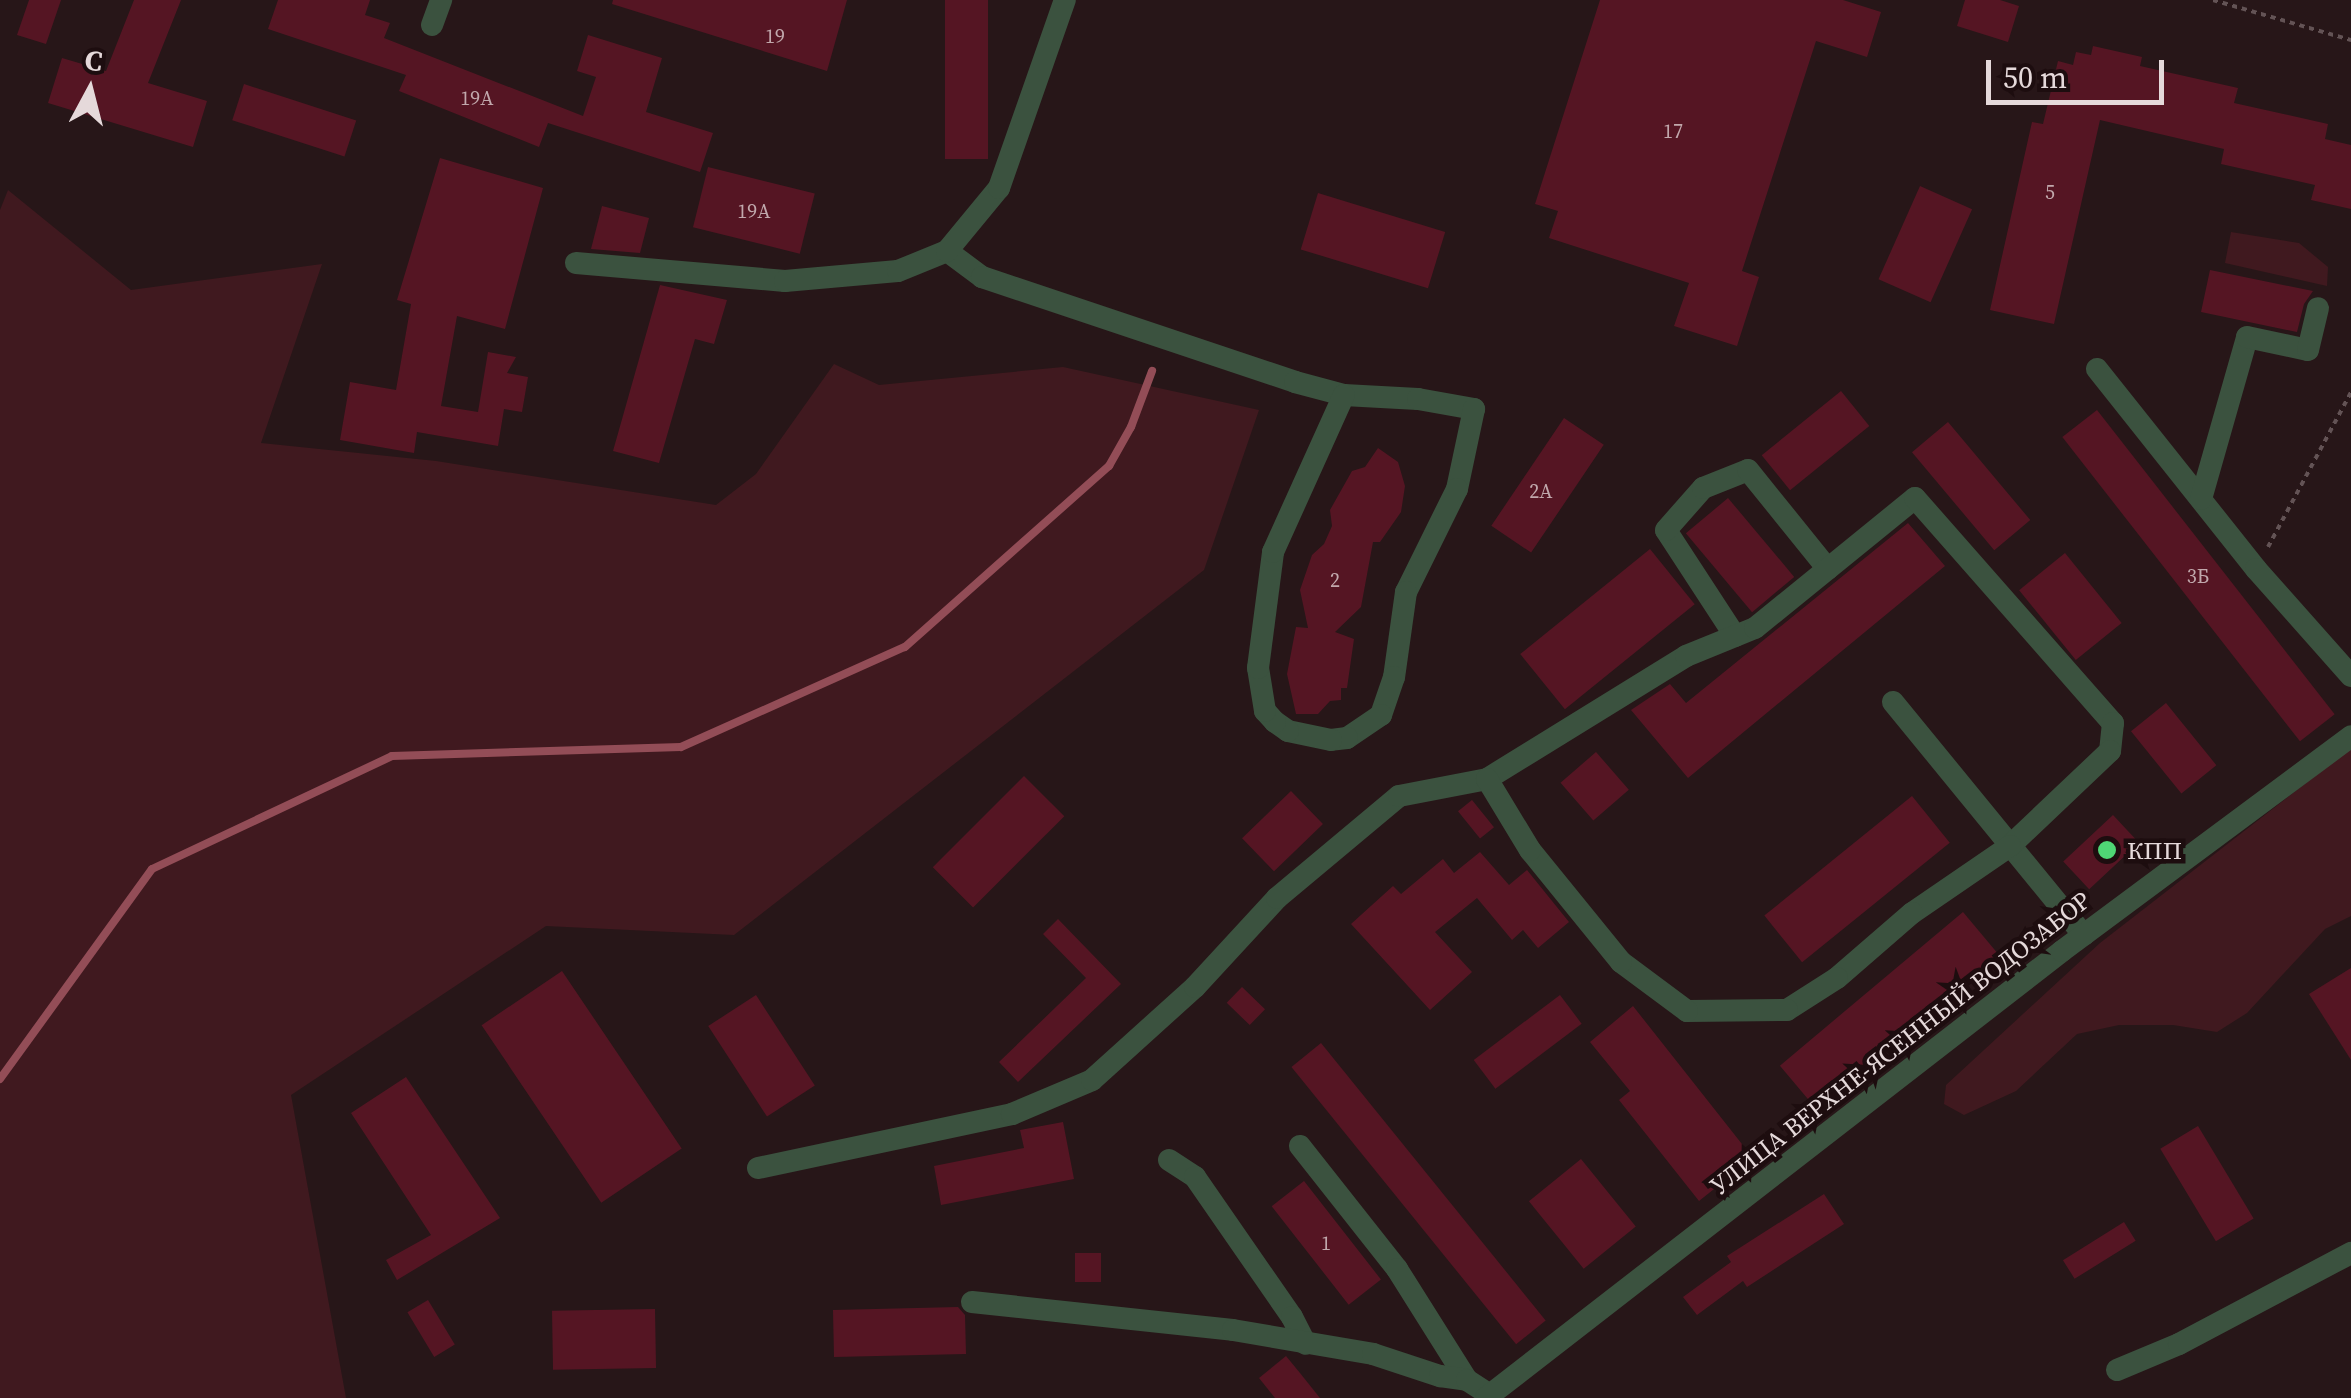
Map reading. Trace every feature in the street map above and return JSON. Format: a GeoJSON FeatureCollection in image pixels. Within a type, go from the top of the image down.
{"type":"FeatureCollection","features":[{"type":"Feature","properties":{"kind":"street"},"geometry":{"type":"LineString","coordinates":[[432,25],[441,0]]}},
{"type":"Feature","properties":{"kind":"street"},"geometry":{"type":"LineString","coordinates":[[576,263],[785,280],[898,271],[947,251],[999,188],[1065,0]]}},
{"type":"Feature","properties":{"kind":"street"},"geometry":{"type":"LineString","coordinates":[[947,251],[982,278],[1295,382],[1344,394],[1418,399],[1474,409],[1456,489],[1406,592],[1394,677],[1381,715],[1348,738],[1331,740],[1288,731],[1275,722],[1265,711],[1258,668],[1274,552],[1344,394]]}},
{"type":"Feature","properties":{"kind":"street"},"geometry":{"type":"LineString","coordinates":[[2201,499],[2247,336],[2308,350],[2318,308]]}},
{"type":"Feature","properties":{"kind":"street"},"geometry":{"type":"LineString","coordinates":[[2097,369],[2256,569],[2351,676]]}},
{"type":"Feature","properties":{"kind":"street"},"geometry":{"type":"LineString","coordinates":[[1736,636],[1666,530],[1703,488],[1748,470],[1828,569]]}},
{"type":"Feature","properties":{"kind":"street"},"geometry":{"type":"LineString","coordinates":[[758,1168],[1012,1114],[1092,1080],[1195,987],[1277,898],[1399,796],[1487,779],[1686,656],[1755,628],[1915,498],[2113,724],[2110,751],[2010,846],[1912,913],[1838,978],[1787,1010],[1687,1011],[1620,962],[1530,850],[1487,779]]}},
{"type":"Feature","properties":{"kind":"street"},"geometry":{"type":"LineString","coordinates":[[1894,702],[2084,935]]}},
{"type":"Feature","properties":{"kind":"street","name":"УЛИЦА ВЕРХНЕ-ЯСЕННЫЙ ВОДОЗАБОР"},"geometry":{"type":"LineString","coordinates":[[1488,1396],[2084,935],[2351,736]]}},
{"type":"Feature","properties":{"kind":"street"},"geometry":{"type":"LineString","coordinates":[[1300,1146],[1396,1269],[1467,1380],[1488,1396]]}},
{"type":"Feature","properties":{"kind":"street"},"geometry":{"type":"LineString","coordinates":[[1169,1160],[1196,1178],[1292,1317],[1306,1344]]}},
{"type":"Feature","properties":{"kind":"street"},"geometry":{"type":"LineString","coordinates":[[2117,1370],[2179,1344],[2351,1252]]}},
{"type":"Feature","properties":{"kind":"street"},"geometry":{"type":"LineString","coordinates":[[972,1302],[1233,1330],[1373,1354],[1440,1376],[1467,1380]]}},
{"type":"Feature","properties":{"kind":"path"},"geometry":{"type":"LineString","coordinates":[[2213,0],[2351,40]]}},
{"type":"Feature","properties":{"kind":"path"},"geometry":{"type":"LineString","coordinates":[[2256,569],[2351,392]]}},
{"type":"Feature","properties":{"kind":"shaded area"},"geometry":{"type":"Polygon","coordinates":[[[8,190],[131,290],[322,264],[261,443],[436,461],[716,505],[756,474],[834,364],[879,385],[1063,367],[1259,410],[1204,570],[734,935],[546,926],[291,1095],[346,1398],[0,1398],[0,210],[8,190]]]}},
{"type":"Feature","properties":{"kind":"shaded area"},"geometry":{"type":"Polygon","coordinates":[[[2231,232],[2299,243],[2328,267],[2327,286],[2225,263],[2231,232]]]}},
{"type":"Feature","properties":{"kind":"shaded area"},"geometry":{"type":"Polygon","coordinates":[[[2351,748],[2351,916],[2325,929],[2247,1013],[2217,1032],[2173,1025],[2119,1025],[2077,1034],[2016,1091],[1964,1115],[1944,1104],[1946,1085],[2100,943],[2351,748]]]}},
{"type":"Feature","properties":{"kind":"building"},"geometry":{"type":"Polygon","coordinates":[[[29,0],[61,0],[46,44],[17,35],[29,0]]]}},
{"type":"Feature","properties":{"kind":"building"},"geometry":{"type":"Polygon","coordinates":[[[134,0],[181,0],[148,83],[207,101],[193,147],[48,103],[62,58],[106,71],[134,0]]]}},
{"type":"Feature","properties":{"kind":"building"},"geometry":{"type":"Polygon","coordinates":[[[278,0],[370,0],[365,15],[390,23],[384,38],[583,116],[596,77],[577,71],[588,35],[662,58],[646,112],[713,133],[700,172],[548,123],[539,147],[399,91],[406,75],[268,29],[278,0]]]}},
{"type":"Feature","properties":{"kind":"building"},"geometry":{"type":"Polygon","coordinates":[[[613,0],[847,0],[827,71],[612,4],[613,0]]]}},
{"type":"Feature","properties":{"kind":"building"},"geometry":{"type":"Polygon","coordinates":[[[945,0],[988,0],[988,159],[945,159],[945,0]]]}},
{"type":"Feature","properties":{"kind":"building"},"geometry":{"type":"Polygon","coordinates":[[[1600,0],[1843,0],[1881,12],[1867,57],[1816,41],[1742,271],[1759,277],[1737,346],[1674,326],[1689,283],[1549,238],[1558,211],[1535,204],[1600,0]]]}},
{"type":"Feature","properties":{"kind":"building"},"geometry":{"type":"Polygon","coordinates":[[[1965,0],[2000,0],[2019,6],[2008,42],[1957,26],[1965,0]]]}},
{"type":"Feature","properties":{"kind":"building"},"geometry":{"type":"Polygon","coordinates":[[[2093,46],[2142,57],[2140,66],[2238,88],[2234,103],[2328,124],[2325,139],[2351,145],[2351,209],[2311,200],[2315,185],[2221,164],[2224,149],[2100,120],[2054,324],[1990,310],[2032,122],[2043,124],[2058,61],[2073,65],[2076,52],[2091,55],[2093,46]]]}},
{"type":"Feature","properties":{"kind":"building"},"geometry":{"type":"Polygon","coordinates":[[[244,84],[356,120],[344,157],[232,120],[244,84]]]}},
{"type":"Feature","properties":{"kind":"building"},"geometry":{"type":"Polygon","coordinates":[[[440,158],[543,188],[505,329],[457,316],[441,406],[478,412],[488,352],[516,357],[507,373],[528,377],[522,412],[504,409],[498,446],[417,432],[414,453],[340,440],[350,382],[396,390],[411,304],[397,300],[440,158]]]}},
{"type":"Feature","properties":{"kind":"building"},"geometry":{"type":"Polygon","coordinates":[[[708,167],[815,194],[800,254],[693,227],[708,167]]]}},
{"type":"Feature","properties":{"kind":"building"},"geometry":{"type":"Polygon","coordinates":[[[1920,186],[1972,209],[1931,302],[1879,279],[1920,186]]]}},
{"type":"Feature","properties":{"kind":"building"},"geometry":{"type":"Polygon","coordinates":[[[1318,193],[1445,232],[1428,288],[1301,249],[1318,193]]]}},
{"type":"Feature","properties":{"kind":"building"},"geometry":{"type":"Polygon","coordinates":[[[602,206],[649,218],[640,253],[591,249],[602,206]]]}},
{"type":"Feature","properties":{"kind":"building"},"geometry":{"type":"Polygon","coordinates":[[[2210,270],[2313,291],[2304,304],[2297,332],[2201,312],[2210,270]]]}},
{"type":"Feature","properties":{"kind":"building"},"geometry":{"type":"Polygon","coordinates":[[[660,285],[727,300],[714,344],[695,339],[659,463],[613,451],[660,285]]]}},
{"type":"Feature","properties":{"kind":"building"},"geometry":{"type":"Polygon","coordinates":[[[1841,391],[1869,426],[1790,490],[1762,455],[1841,391]]]}},
{"type":"Feature","properties":{"kind":"building"},"geometry":{"type":"Polygon","coordinates":[[[2097,410],[2335,714],[2300,741],[2062,437],[2097,410]]]}},
{"type":"Feature","properties":{"kind":"building"},"geometry":{"type":"Polygon","coordinates":[[[1564,418],[1604,445],[1531,553],[1491,526],[1564,418]]]}},
{"type":"Feature","properties":{"kind":"building"},"geometry":{"type":"Polygon","coordinates":[[[1948,422],[2030,520],[1994,550],[1912,452],[1948,422]]]}},
{"type":"Feature","properties":{"kind":"building"},"geometry":{"type":"Polygon","coordinates":[[[1378,448],[1398,462],[1405,486],[1401,512],[1380,542],[1373,542],[1361,607],[1335,632],[1354,639],[1347,688],[1341,688],[1341,700],[1330,701],[1318,714],[1296,714],[1287,674],[1296,627],[1308,628],[1300,590],[1312,555],[1324,544],[1332,526],[1330,510],[1352,471],[1365,467],[1378,448]]]}},
{"type":"Feature","properties":{"kind":"building"},"geometry":{"type":"Polygon","coordinates":[[[1728,498],[1794,577],[1752,612],[1686,533],[1728,498]]]}},
{"type":"Feature","properties":{"kind":"building"},"geometry":{"type":"Polygon","coordinates":[[[1908,523],[1945,566],[1688,778],[1631,710],[1670,684],[1686,703],[1908,523]]]}},
{"type":"Feature","properties":{"kind":"building"},"geometry":{"type":"Polygon","coordinates":[[[1650,549],[1695,604],[1565,709],[1520,654],[1650,549]]]}},
{"type":"Feature","properties":{"kind":"building"},"geometry":{"type":"Polygon","coordinates":[[[2065,553],[2122,623],[2076,660],[2019,590],[2065,553]]]}},
{"type":"Feature","properties":{"kind":"building"},"geometry":{"type":"Polygon","coordinates":[[[2166,703],[2216,765],[2181,793],[2131,731],[2166,703]]]}},
{"type":"Feature","properties":{"kind":"building"},"geometry":{"type":"Polygon","coordinates":[[[1596,752],[1629,790],[1593,821],[1561,783],[1596,752]]]}},
{"type":"Feature","properties":{"kind":"building"},"geometry":{"type":"Polygon","coordinates":[[[1024,776],[1064,816],[973,908],[933,867],[1024,776]]]}},
{"type":"Feature","properties":{"kind":"building"},"geometry":{"type":"Polygon","coordinates":[[[1291,791],[1323,824],[1274,871],[1242,838],[1291,791]]]}},
{"type":"Feature","properties":{"kind":"building"},"geometry":{"type":"Polygon","coordinates":[[[1912,796],[1950,843],[1802,962],[1764,916],[1912,796]]]}},
{"type":"Feature","properties":{"kind":"building"},"geometry":{"type":"Polygon","coordinates":[[[1472,800],[1494,827],[1480,839],[1458,811],[1472,800]]]}},
{"type":"Feature","properties":{"kind":"building"},"geometry":{"type":"Polygon","coordinates":[[[2113,815],[2139,843],[2089,889],[2063,861],[2113,815]]]}},
{"type":"Feature","properties":{"kind":"building"},"geometry":{"type":"Polygon","coordinates":[[[1480,852],[1509,885],[1527,870],[1569,922],[1538,948],[1523,930],[1512,940],[1477,898],[1435,932],[1472,972],[1430,1010],[1351,924],[1393,886],[1401,894],[1443,859],[1454,873],[1480,852]]]}},
{"type":"Feature","properties":{"kind":"building"},"geometry":{"type":"Polygon","coordinates":[[[1963,912],[2000,956],[1817,1109],[1780,1066],[1963,912]]]}},
{"type":"Feature","properties":{"kind":"building"},"geometry":{"type":"Polygon","coordinates":[[[1058,919],[1121,984],[1018,1082],[999,1062],[1086,978],[1043,934],[1058,919]]]}},
{"type":"Feature","properties":{"kind":"building"},"geometry":{"type":"Polygon","coordinates":[[[2351,968],[2351,1060],[2309,994],[2351,968]]]}},
{"type":"Feature","properties":{"kind":"building"},"geometry":{"type":"Polygon","coordinates":[[[562,971],[682,1148],[601,1203],[482,1025],[562,971]]]}},
{"type":"Feature","properties":{"kind":"building"},"geometry":{"type":"Polygon","coordinates":[[[1242,987],[1265,1009],[1250,1025],[1227,1003],[1242,987]]]}},
{"type":"Feature","properties":{"kind":"building"},"geometry":{"type":"Polygon","coordinates":[[[756,995],[815,1086],[767,1117],[708,1026],[756,995]]]}},
{"type":"Feature","properties":{"kind":"building"},"geometry":{"type":"Polygon","coordinates":[[[1560,995],[1582,1024],[1495,1089],[1474,1060],[1560,995]]]}},
{"type":"Feature","properties":{"kind":"building"},"geometry":{"type":"Polygon","coordinates":[[[1633,1006],[1753,1158],[1699,1201],[1619,1100],[1630,1091],[1590,1042],[1633,1006]]]}},
{"type":"Feature","properties":{"kind":"building"},"geometry":{"type":"Polygon","coordinates":[[[1321,1043],[1546,1320],[1516,1344],[1291,1067],[1321,1043]]]}},
{"type":"Feature","properties":{"kind":"building"},"geometry":{"type":"Polygon","coordinates":[[[406,1077],[500,1218],[397,1280],[386,1260],[431,1235],[351,1113],[406,1077]]]}},
{"type":"Feature","properties":{"kind":"building"},"geometry":{"type":"Polygon","coordinates":[[[1063,1122],[1074,1179],[941,1205],[934,1166],[1024,1148],[1020,1130],[1063,1122]]]}},
{"type":"Feature","properties":{"kind":"building"},"geometry":{"type":"Polygon","coordinates":[[[2198,1126],[2254,1219],[2216,1241],[2160,1149],[2198,1126]]]}},
{"type":"Feature","properties":{"kind":"building"},"geometry":{"type":"Polygon","coordinates":[[[1581,1159],[1636,1227],[1584,1269],[1529,1201],[1581,1159]]]}},
{"type":"Feature","properties":{"kind":"building"},"geometry":{"type":"Polygon","coordinates":[[[1304,1181],[1381,1280],[1349,1305],[1272,1206],[1304,1181]]]}},
{"type":"Feature","properties":{"kind":"building"},"geometry":{"type":"Polygon","coordinates":[[[1824,1194],[1844,1224],[1747,1287],[1743,1281],[1697,1315],[1683,1297],[1731,1262],[1727,1256],[1824,1194]]]}},
{"type":"Feature","properties":{"kind":"building"},"geometry":{"type":"Polygon","coordinates":[[[2124,1222],[2136,1241],[2075,1279],[2063,1260],[2124,1222]]]}},
{"type":"Feature","properties":{"kind":"building"},"geometry":{"type":"Polygon","coordinates":[[[1075,1253],[1101,1253],[1101,1282],[1075,1282],[1075,1253]]]}},
{"type":"Feature","properties":{"kind":"building"},"geometry":{"type":"Polygon","coordinates":[[[428,1300],[455,1345],[434,1357],[407,1312],[428,1300]]]}},
{"type":"Feature","properties":{"kind":"building"},"geometry":{"type":"Polygon","coordinates":[[[958,1307],[965,1315],[966,1354],[834,1357],[833,1310],[958,1307]]]}},
{"type":"Feature","properties":{"kind":"building"},"geometry":{"type":"Polygon","coordinates":[[[655,1309],[656,1368],[553,1370],[552,1311],[655,1309]]]}},
{"type":"Feature","properties":{"kind":"building"},"geometry":{"type":"Polygon","coordinates":[[[1286,1356],[1320,1398],[1275,1398],[1259,1378],[1286,1356]]]}},
{"type":"Feature","properties":{"kind":"waterway"},"geometry":{"type":"LineString","coordinates":[[0,1079],[152,869],[392,756],[681,747],[905,647],[1109,466],[1131,427],[1152,371]]}},
{"type":"Feature","properties":{"kind":"place","name":"КПП"},"geometry":{"type":"Point","coordinates":[2107,850]}}]}
